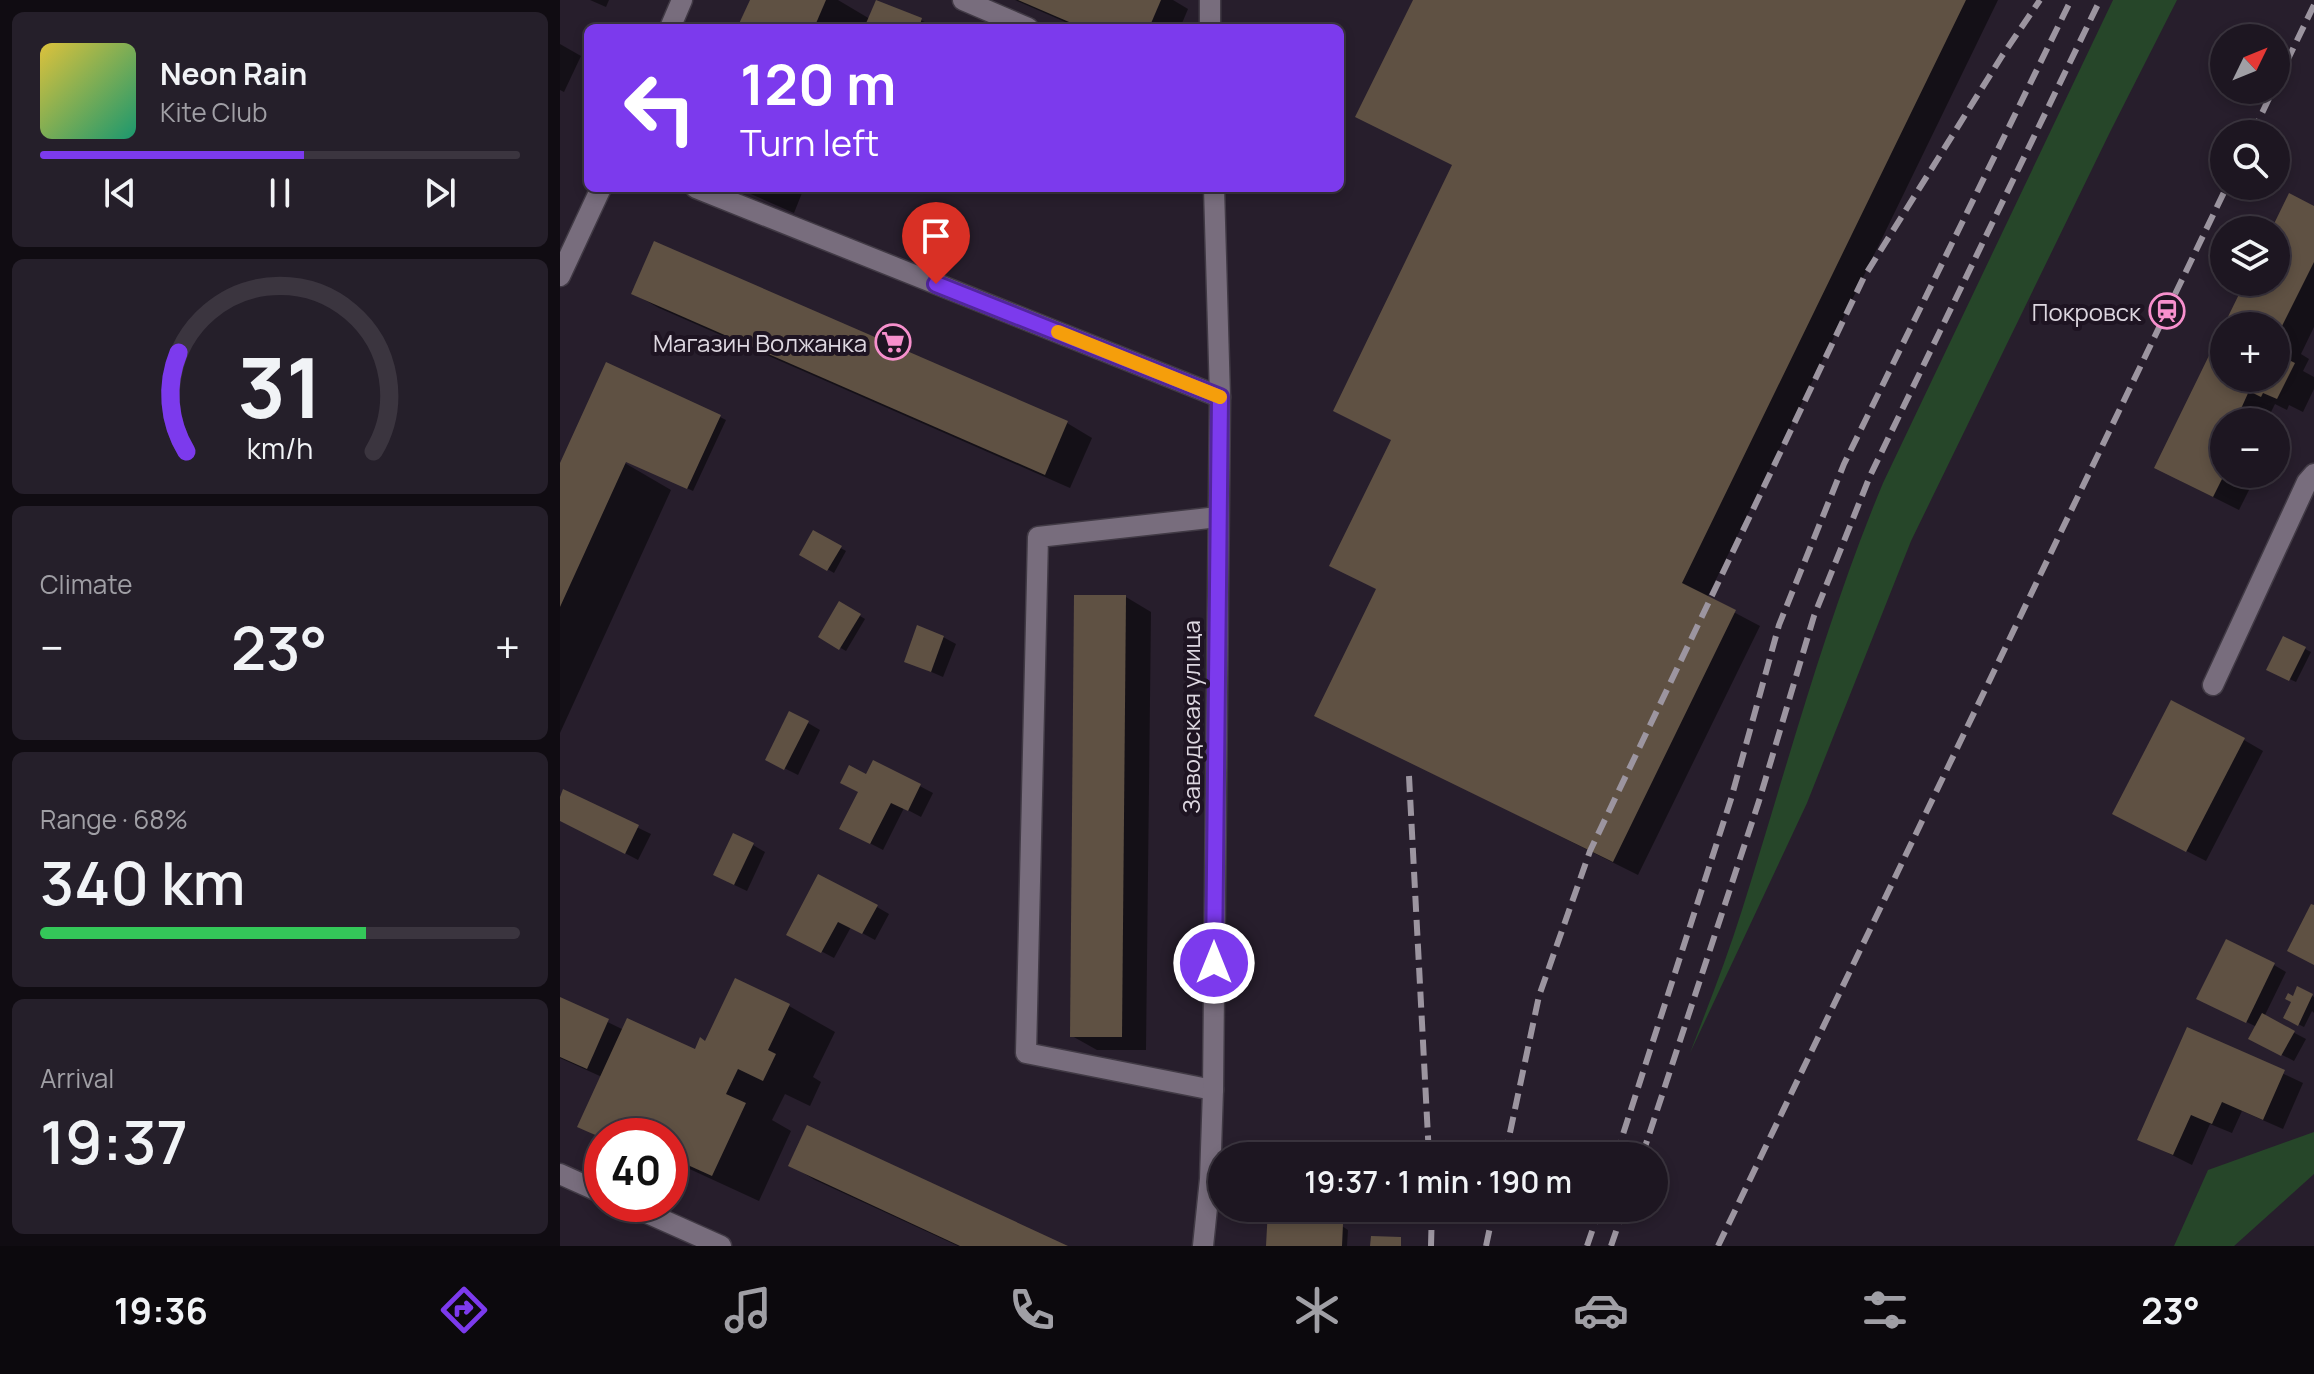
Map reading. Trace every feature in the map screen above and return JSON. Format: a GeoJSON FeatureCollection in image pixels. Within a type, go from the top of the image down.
{"type":"FeatureCollection","features":[{"type":"Feature","properties":{"kind":"street"},"geometry":{"type":"LineString","coordinates":[[672,24],[682,0]]}},
{"type":"Feature","properties":{"kind":"street"},"geometry":{"type":"LineString","coordinates":[[963,0],[1019,24]]}},
{"type":"Feature","properties":{"kind":"street"},"geometry":{"type":"LineString","coordinates":[[1210,0],[1210,24]]}},
{"type":"Feature","properties":{"kind":"street"},"geometry":{"type":"LineString","coordinates":[[560,276],[599,192]]}},
{"type":"Feature","properties":{"kind":"street"},"geometry":{"type":"LineString","coordinates":[[706,192],[1220,397]]}},
{"type":"Feature","properties":{"kind":"street","name":"Заводская улица"},"geometry":{"type":"LineString","coordinates":[[1203,1246],[1210,1179],[1213,1090],[1220,397],[1214,192]]}},
{"type":"Feature","properties":{"kind":"street"},"geometry":{"type":"LineString","coordinates":[[2213,685],[2307,482],[2314,474]]}},
{"type":"Feature","properties":{"kind":"street"},"geometry":{"type":"LineString","coordinates":[[1213,1090],[1026,1053],[1038,537],[1218,517]]}},
{"type":"Feature","properties":{"kind":"street"},"geometry":{"type":"LineString","coordinates":[[560,1174],[584,1185]]}},
{"type":"Feature","properties":{"kind":"street"},"geometry":{"type":"LineString","coordinates":[[667,1222],[721,1246]]}},
{"type":"Feature","properties":{"kind":"green space"},"geometry":{"type":"Polygon","coordinates":[[[2113,0],[2177,0],[1911,541],[1807,803],[1690,1053],[1736,928],[1825,641],[1862,535],[1883,483],[2113,0]]]}},
{"type":"Feature","properties":{"kind":"green space"},"geometry":{"type":"Polygon","coordinates":[[[2314,1132],[2314,1174],[2234,1246],[2174,1246],[2208,1170],[2314,1132]]]}},
{"type":"Feature","properties":{"kind":"building"},"geometry":{"type":"Polygon","coordinates":[[[750,0],[826,0],[816,24],[739,24],[750,0]]]}},
{"type":"Feature","properties":{"kind":"building"},"geometry":{"type":"Polygon","coordinates":[[[876,0],[922,18],[920,24],[866,24],[876,0]]]}},
{"type":"Feature","properties":{"kind":"building"},"geometry":{"type":"Polygon","coordinates":[[[1018,0],[1161,0],[1151,24],[1074,24],[1018,0]]]}},
{"type":"Feature","properties":{"kind":"building"},"geometry":{"type":"Polygon","coordinates":[[[1413,0],[1966,0],[1682,583],[1736,610],[1613,862],[1314,716],[1376,589],[1329,566],[1391,440],[1333,411],[1452,165],[1355,117],[1413,0]]]}},
{"type":"Feature","properties":{"kind":"building"},"geometry":{"type":"Polygon","coordinates":[[[2290,194],[2314,206],[2314,262],[2289,312],[2230,312],[2238,296],[2290,296],[2290,216],[2278,216],[2286,200],[2290,200],[2290,194]]]}},
{"type":"Feature","properties":{"kind":"building"},"geometry":{"type":"Polygon","coordinates":[[[654,241],[1068,421],[1045,475],[631,294],[654,241]]]}},
{"type":"Feature","properties":{"kind":"building"},"geometry":{"type":"Polygon","coordinates":[[[2210,354],[2210,392],[2249,392],[2241,408],[2210,408],[2210,488],[2218,488],[2213,497],[2154,468],[2210,354]]]}},
{"type":"Feature","properties":{"kind":"building"},"geometry":{"type":"Polygon","coordinates":[[[606,362],[721,415],[687,489],[626,462],[560,607],[560,463],[606,362]]]}},
{"type":"Feature","properties":{"kind":"building"},"geometry":{"type":"Polygon","coordinates":[[[2251,392],[2280,392],[2277,399],[2263,393],[2261,397],[2251,392]]]}},
{"type":"Feature","properties":{"kind":"building"},"geometry":{"type":"Polygon","coordinates":[[[813,530],[842,546],[827,571],[799,555],[813,530]]]}},
{"type":"Feature","properties":{"kind":"building"},"geometry":{"type":"Polygon","coordinates":[[[1074,595],[1126,595],[1122,1037],[1070,1037],[1074,595]]]}},
{"type":"Feature","properties":{"kind":"building"},"geometry":{"type":"Polygon","coordinates":[[[839,601],[861,614],[839,650],[818,637],[839,601]]]}},
{"type":"Feature","properties":{"kind":"building"},"geometry":{"type":"Polygon","coordinates":[[[917,625],[944,636],[931,672],[904,662],[917,625]]]}},
{"type":"Feature","properties":{"kind":"building"},"geometry":{"type":"Polygon","coordinates":[[[2283,636],[2306,647],[2289,681],[2266,670],[2283,636]]]}},
{"type":"Feature","properties":{"kind":"building"},"geometry":{"type":"Polygon","coordinates":[[[2171,700],[2245,738],[2186,852],[2112,814],[2171,700]]]}},
{"type":"Feature","properties":{"kind":"building"},"geometry":{"type":"Polygon","coordinates":[[[789,711],[809,721],[784,770],[765,760],[789,711]]]}},
{"type":"Feature","properties":{"kind":"building"},"geometry":{"type":"Polygon","coordinates":[[[873,760],[921,784],[908,811],[891,803],[870,844],[839,829],[858,792],[840,783],[849,765],[866,774],[873,760]]]}},
{"type":"Feature","properties":{"kind":"building"},"geometry":{"type":"Polygon","coordinates":[[[563,789],[639,825],[625,854],[560,821],[563,789]]]}},
{"type":"Feature","properties":{"kind":"building"},"geometry":{"type":"Polygon","coordinates":[[[733,833],[754,843],[734,885],[713,875],[733,833]]]}},
{"type":"Feature","properties":{"kind":"building"},"geometry":{"type":"Polygon","coordinates":[[[818,874],[878,905],[862,934],[838,922],[821,953],[786,935],[818,874]]]}},
{"type":"Feature","properties":{"kind":"building"},"geometry":{"type":"Polygon","coordinates":[[[2311,904],[2314,905],[2314,965],[2287,951],[2311,904]]]}},
{"type":"Feature","properties":{"kind":"building"},"geometry":{"type":"Polygon","coordinates":[[[2226,939],[2275,963],[2246,1023],[2196,999],[2226,939]]]}},
{"type":"Feature","properties":{"kind":"building"},"geometry":{"type":"Polygon","coordinates":[[[735,978],[790,1004],[768,1050],[776,1054],[763,1081],[738,1069],[726,1094],[746,1103],[712,1176],[688,1165],[688,1118],[584,1118],[584,1130],[577,1127],[627,1018],[695,1049],[700,1037],[705,1041],[735,978]]]}},
{"type":"Feature","properties":{"kind":"building"},"geometry":{"type":"Polygon","coordinates":[[[2297,986],[2313,994],[2298,1026],[2283,1018],[2291,1002],[2285,999],[2288,993],[2293,996],[2297,986]]]}},
{"type":"Feature","properties":{"kind":"building"},"geometry":{"type":"Polygon","coordinates":[[[560,997],[609,1019],[587,1069],[560,1057],[560,997]]]}},
{"type":"Feature","properties":{"kind":"building"},"geometry":{"type":"Polygon","coordinates":[[[2262,1013],[2295,1031],[2281,1056],[2248,1039],[2262,1013]]]}},
{"type":"Feature","properties":{"kind":"building"},"geometry":{"type":"Polygon","coordinates":[[[2187,1027],[2285,1070],[2263,1120],[2222,1102],[2212,1124],[2191,1115],[2173,1155],[2137,1140],[2187,1027]]]}},
{"type":"Feature","properties":{"kind":"building"},"geometry":{"type":"Polygon","coordinates":[[[807,1125],[1068,1246],[960,1246],[788,1166],[807,1125]]]}},
{"type":"Feature","properties":{"kind":"building"},"geometry":{"type":"Polygon","coordinates":[[[1267,1222],[1343,1224],[1342,1246],[1266,1246],[1267,1222]]]}},
{"type":"Feature","properties":{"kind":"building"},"geometry":{"type":"Polygon","coordinates":[[[1371,1236],[1401,1237],[1401,1246],[1370,1246],[1371,1236]]]}},
{"type":"Feature","properties":{"kind":"railway"},"geometry":{"type":"LineString","coordinates":[[1508,1142],[1539,996],[1590,851],[1864,277],[2040,0]]}},
{"type":"Feature","properties":{"kind":"railway"},"geometry":{"type":"LineString","coordinates":[[1621,1142],[1731,799],[1779,625],[1844,464],[2071,0]]}},
{"type":"Feature","properties":{"kind":"railway"},"geometry":{"type":"LineString","coordinates":[[1647,1142],[1759,801],[1814,616],[1870,476],[2100,0]]}},
{"type":"Feature","properties":{"kind":"railway"},"geometry":{"type":"LineString","coordinates":[[2290,55],[2314,5]]}},
{"type":"Feature","properties":{"kind":"railway"},"geometry":{"type":"LineString","coordinates":[[2259,120],[2266,104]]}},
{"type":"Feature","properties":{"kind":"railway"},"geometry":{"type":"LineString","coordinates":[[1718,1246],[2220,200]]}},
{"type":"Feature","properties":{"kind":"railway"},"geometry":{"type":"LineString","coordinates":[[1409,776],[1428,1142]]}},
{"type":"Feature","properties":{"kind":"railway"},"geometry":{"type":"LineString","coordinates":[[1431,1246],[1432,1222]]}},
{"type":"Feature","properties":{"kind":"railway"},"geometry":{"type":"LineString","coordinates":[[1486,1246],[1491,1222]]}},
{"type":"Feature","properties":{"kind":"railway"},"geometry":{"type":"LineString","coordinates":[[1587,1246],[1595,1222]]}},
{"type":"Feature","properties":{"kind":"railway"},"geometry":{"type":"LineString","coordinates":[[1611,1246],[1619,1222]]}},
{"type":"Feature","properties":{"kind":"slow traffic"},"geometry":{"type":"LineString","coordinates":[[1058,332],[1220,397]]}},
{"type":"Feature","properties":{"kind":"place","name":"Покровск"},"geometry":{"type":"Point","coordinates":[2167,311]}},
{"type":"Feature","properties":{"kind":"place","name":"Магазин Волжанка"},"geometry":{"type":"Point","coordinates":[893,342]}},
{"type":"Feature","properties":{"kind":"route"},"geometry":{"type":"LineString","coordinates":[[936,284],[1220,397],[1214,963]]}}]}
